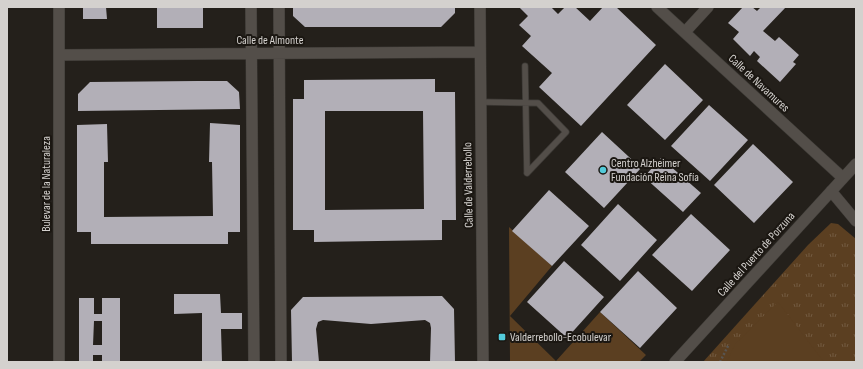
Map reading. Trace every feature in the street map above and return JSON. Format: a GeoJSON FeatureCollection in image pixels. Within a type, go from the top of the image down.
{"type":"FeatureCollection","features":[{"type":"Feature","properties":{"kind":"street","name":"Bulevar de la Naturaleza"},"geometry":{"type":"LineString","coordinates":[[59,7],[59,362]]}},
{"type":"Feature","properties":{"kind":"street"},"geometry":{"type":"LineString","coordinates":[[251,7],[254,362]]}},
{"type":"Feature","properties":{"kind":"street"},"geometry":{"type":"LineString","coordinates":[[279,7],[281,362]]}},
{"type":"Feature","properties":{"kind":"street","name":"Calle de Valderrebollo"},"geometry":{"type":"LineString","coordinates":[[480,7],[483,362]]}},
{"type":"Feature","properties":{"kind":"street","name":"Calle de Navamures"},"geometry":{"type":"LineString","coordinates":[[657,7],[843,178]]}},
{"type":"Feature","properties":{"kind":"street"},"geometry":{"type":"LineString","coordinates":[[685,32],[708,7]]}},
{"type":"Feature","properties":{"kind":"street","name":"Calle de Almonte"},"geometry":{"type":"LineString","coordinates":[[59,55],[480,52]]}},
{"type":"Feature","properties":{"kind":"street","name":"Calle del Puerto de Porzuna"},"geometry":{"type":"LineString","coordinates":[[675,362],[856,164]]}},
{"type":"Feature","properties":{"kind":"street"},"geometry":{"type":"LineString","coordinates":[[832,191],[856,221]]}},
{"type":"Feature","properties":{"kind":"lane"},"geometry":{"type":"LineString","coordinates":[[480,102],[526,103],[538,103],[566,132],[527,173],[526,103],[525,66]]}},
{"type":"Feature","properties":{"kind":"path"},"geometry":{"type":"LineString","coordinates":[[720,362],[729,344]]}},
{"type":"Feature","properties":{"kind":"green space"},"geometry":{"type":"Polygon","coordinates":[[[831,223],[838,224],[856,239],[856,362],[703,362],[808,245],[831,223]]]}},
{"type":"Feature","properties":{"kind":"green space"},"geometry":{"type":"Polygon","coordinates":[[[509,227],[552,266],[510,316],[556,361],[600,312],[646,355],[639,362],[510,362],[509,227]]]}},
{"type":"Feature","properties":{"kind":"green space"},"geometry":{"type":"Polygon","coordinates":[[[778,302],[824,362],[727,362],[735,344],[778,302]]]}},
{"type":"Feature","properties":{"kind":"building"},"geometry":{"type":"Polygon","coordinates":[[[83,7],[106,7],[107,19],[83,19],[83,7]]]}},
{"type":"Feature","properties":{"kind":"building"},"geometry":{"type":"Polygon","coordinates":[[[157,7],[203,7],[203,28],[157,28],[157,7]]]}},
{"type":"Feature","properties":{"kind":"building"},"geometry":{"type":"Polygon","coordinates":[[[293,7],[455,7],[455,13],[441,27],[305,27],[293,16],[293,7]]]}},
{"type":"Feature","properties":{"kind":"building"},"geometry":{"type":"Polygon","coordinates":[[[519,7],[551,7],[558,14],[565,7],[575,7],[590,21],[603,7],[616,7],[656,45],[581,126],[539,87],[552,73],[522,46],[531,36],[519,25],[528,16],[519,7]]]}},
{"type":"Feature","properties":{"kind":"building"},"geometry":{"type":"Polygon","coordinates":[[[743,7],[752,7],[757,11],[761,7],[786,7],[763,31],[775,41],[779,37],[799,55],[793,62],[796,64],[780,82],[757,61],[760,57],[754,51],[750,56],[733,39],[739,32],[728,23],[743,7]]]}},
{"type":"Feature","properties":{"kind":"building"},"geometry":{"type":"Polygon","coordinates":[[[665,64],[703,100],[665,140],[627,105],[665,64]]]}},
{"type":"Feature","properties":{"kind":"building"},"geometry":{"type":"Polygon","coordinates":[[[435,79],[435,92],[455,92],[456,220],[442,220],[442,240],[314,242],[314,230],[293,230],[293,99],[304,99],[304,80],[435,79]],[[325,111],[325,210],[424,209],[423,111],[325,111]]]}},
{"type":"Feature","properties":{"kind":"building"},"geometry":{"type":"Polygon","coordinates":[[[227,81],[239,92],[240,109],[78,111],[78,94],[90,82],[227,81]]]}},
{"type":"Feature","properties":{"kind":"building"},"geometry":{"type":"Polygon","coordinates":[[[709,105],[748,140],[710,181],[671,146],[709,105]]]}},
{"type":"Feature","properties":{"kind":"building"},"geometry":{"type":"Polygon","coordinates":[[[210,123],[240,125],[240,232],[228,232],[228,244],[91,244],[91,232],[77,232],[77,125],[107,124],[108,162],[104,162],[104,217],[213,216],[212,162],[209,162],[210,123]]]}},
{"type":"Feature","properties":{"kind":"building","name":"Centro Alzheimer Fundación Reina Sofía"},"geometry":{"type":"Polygon","coordinates":[[[602,132],[641,168],[604,208],[565,172],[602,132]]]}},
{"type":"Feature","properties":{"kind":"building"},"geometry":{"type":"Polygon","coordinates":[[[753,144],[793,182],[754,223],[714,185],[753,144]]]}},
{"type":"Feature","properties":{"kind":"building"},"geometry":{"type":"Polygon","coordinates":[[[661,158],[701,193],[683,212],[644,177],[661,158]]]}},
{"type":"Feature","properties":{"kind":"building"},"geometry":{"type":"Polygon","coordinates":[[[549,190],[589,226],[552,266],[512,231],[549,190]]]}},
{"type":"Feature","properties":{"kind":"building"},"geometry":{"type":"Polygon","coordinates":[[[618,204],[657,240],[620,281],[581,245],[618,204]]]}},
{"type":"Feature","properties":{"kind":"building"},"geometry":{"type":"Polygon","coordinates":[[[691,214],[730,250],[692,291],[652,255],[691,214]]]}},
{"type":"Feature","properties":{"kind":"building"},"geometry":{"type":"Polygon","coordinates":[[[564,261],[604,297],[567,338],[527,302],[564,261]]]}},
{"type":"Feature","properties":{"kind":"building"},"geometry":{"type":"Polygon","coordinates":[[[638,271],[677,308],[640,348],[600,312],[638,271]]]}},
{"type":"Feature","properties":{"kind":"building"},"geometry":{"type":"Polygon","coordinates":[[[174,294],[220,294],[221,313],[242,313],[242,329],[221,329],[222,362],[202,362],[202,313],[174,314],[174,294]]]}},
{"type":"Feature","properties":{"kind":"building"},"geometry":{"type":"Polygon","coordinates":[[[442,296],[454,309],[455,362],[430,362],[431,328],[430,323],[425,320],[371,324],[323,320],[318,322],[316,329],[319,362],[292,362],[291,310],[303,297],[442,296]]]}},
{"type":"Feature","properties":{"kind":"building"},"geometry":{"type":"Polygon","coordinates":[[[79,298],[94,298],[94,314],[102,314],[102,298],[120,298],[120,362],[102,362],[102,355],[93,355],[93,362],[79,362],[79,298]],[[94,321],[93,345],[102,345],[102,321],[94,321]]]}},
{"type":"Feature","properties":{"kind":"place","name":"Centro Alzheimer Fundación Reina Sofía"},"geometry":{"type":"Point","coordinates":[603,170]}},
{"type":"Feature","properties":{"kind":"place","name":"Valderrebollo-Ecobulevar"},"geometry":{"type":"Point","coordinates":[502,337]}}]}
